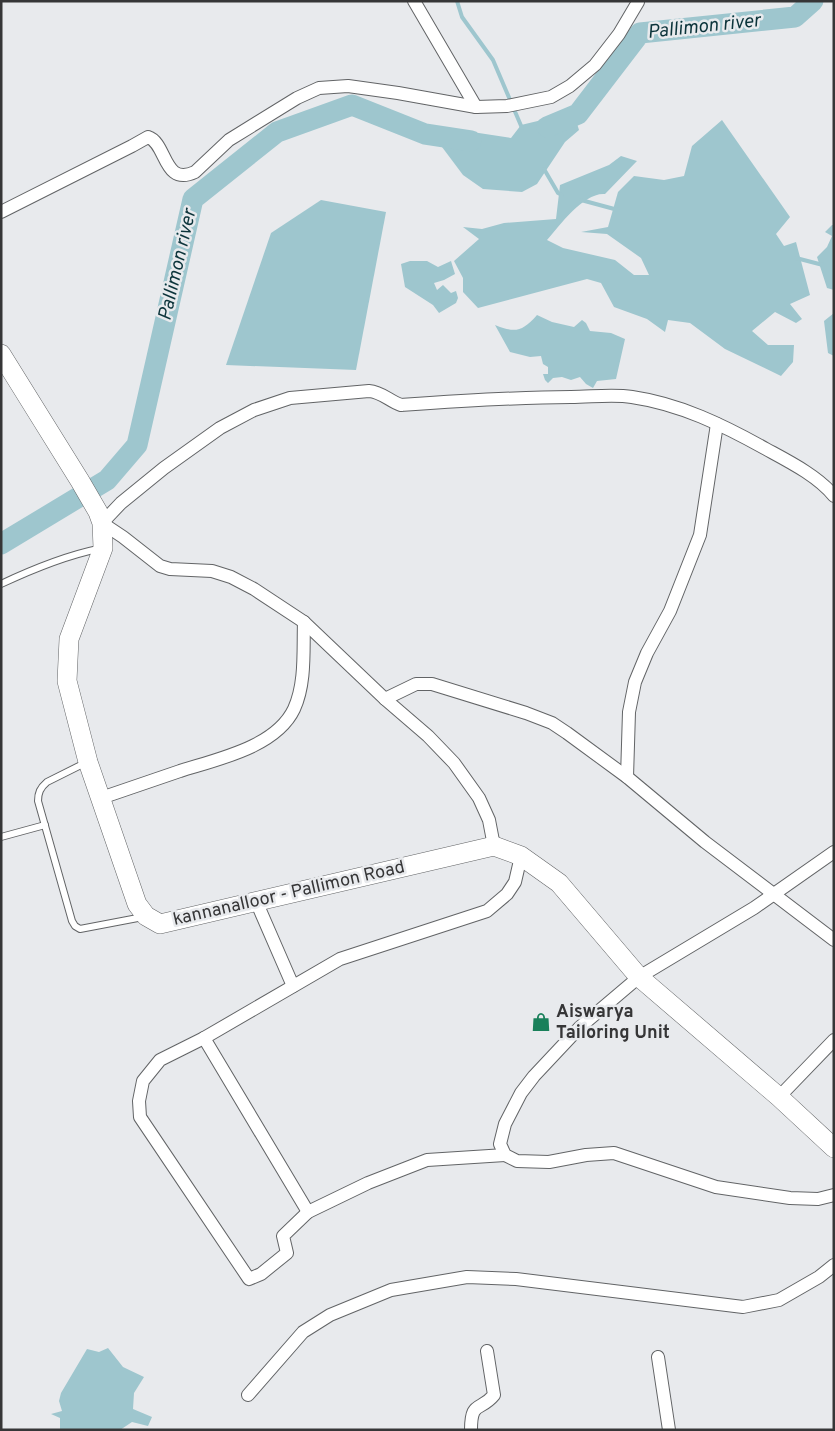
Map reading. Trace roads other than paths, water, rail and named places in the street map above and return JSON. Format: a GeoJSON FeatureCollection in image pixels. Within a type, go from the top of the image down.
{"type":"FeatureCollection","features":[{"type":"Feature","properties":{"kind":"street"},"geometry":{"type":"LineString","coordinates":[[414,1],[476,107]]}},
{"type":"Feature","properties":{"kind":"street"},"geometry":{"type":"LineString","coordinates":[[1,212],[132,146],[148,136],[159,145],[166,164],[172,170],[189,175],[195,172],[229,140],[296,98],[320,88],[356,88],[398,93],[476,107],[507,106],[551,98],[570,86],[595,65],[619,34],[638,2]]}},
{"type":"Feature","properties":{"kind":"street","name":"kannanalloor - Pallimon Road"},"geometry":{"type":"LineString","coordinates":[[1,354],[100,518],[103,548],[70,639],[67,681],[88,762],[137,904],[146,916],[160,924],[494,846]]}},
{"type":"Feature","properties":{"kind":"street"},"geometry":{"type":"LineString","coordinates":[[834,496],[828,489],[792,463],[698,414],[665,404],[630,397],[520,397],[401,404],[392,402],[378,392],[369,391],[290,398],[254,410],[220,428],[164,468],[100,518],[160,566],[170,569],[212,571],[231,577],[254,589],[304,622],[385,699],[428,736],[454,764],[479,798],[489,820],[494,846],[521,856],[559,882],[639,977],[780,1098],[834,1148]]}},
{"type":"Feature","properties":{"kind":"street"},"geometry":{"type":"LineString","coordinates":[[627,777],[629,712],[635,682],[648,652],[670,611],[700,535],[717,424]]}},
{"type":"Feature","properties":{"kind":"street"},"geometry":{"type":"LineString","coordinates":[[101,798],[239,752],[261,742],[278,730],[294,710],[301,688],[304,622]]}},
{"type":"Feature","properties":{"kind":"street"},"geometry":{"type":"LineString","coordinates":[[385,699],[416,684],[432,684],[526,712],[552,723],[627,777],[706,842],[834,940]]}},
{"type":"Feature","properties":{"kind":"street"},"geometry":{"type":"LineString","coordinates":[[505,1155],[500,1144],[505,1124],[522,1093],[534,1076],[580,1027],[639,977],[754,908],[834,852]]}},
{"type":"Feature","properties":{"kind":"street"},"geometry":{"type":"LineString","coordinates":[[521,856],[515,882],[508,894],[487,911],[340,959],[204,1038],[160,1060],[150,1070],[143,1081],[139,1101],[140,1117],[249,1279],[261,1274],[287,1253],[284,1236],[308,1212],[368,1182],[427,1160],[505,1155],[517,1160],[549,1162],[614,1153],[716,1187],[790,1198],[818,1199],[834,1195]]}},
{"type":"Feature","properties":{"kind":"street"},"geometry":{"type":"LineString","coordinates":[[256,901],[292,986]]}},
{"type":"Feature","properties":{"kind":"street"},"geometry":{"type":"LineString","coordinates":[[204,1038],[308,1212]]}},
{"type":"Feature","properties":{"kind":"street"},"geometry":{"type":"LineString","coordinates":[[780,1098],[834,1040]]}},
{"type":"Feature","properties":{"kind":"street"},"geometry":{"type":"LineString","coordinates":[[248,1395],[303,1332],[330,1315],[391,1290],[466,1277],[516,1279],[743,1307],[779,1300],[819,1277],[834,1265]]}},
{"type":"Feature","properties":{"kind":"street"},"geometry":{"type":"LineString","coordinates":[[471,1430],[472,1413],[477,1407],[494,1396],[487,1351]]}},
{"type":"Feature","properties":{"kind":"street"},"geometry":{"type":"LineString","coordinates":[[658,1357],[669,1430]]}},
{"type":"Feature","properties":{"kind":"lane"},"geometry":{"type":"LineString","coordinates":[[1,584],[47,563],[74,554],[103,548]]}},
{"type":"Feature","properties":{"kind":"lane"},"geometry":{"type":"LineString","coordinates":[[88,762],[47,782],[41,786],[38,794],[38,801],[75,926],[80,929],[146,916]]}},
{"type":"Feature","properties":{"kind":"lane"},"geometry":{"type":"LineString","coordinates":[[1,837],[45,825]]}},
{"type":"Feature","properties":{"kind":"water"},"geometry":{"type":"Polygon","coordinates":[[[573,111],[579,130],[565,142],[537,184],[522,192],[483,189],[463,175],[442,147],[446,128],[511,138],[521,125],[573,111]]]}},
{"type":"Feature","properties":{"kind":"water"},"geometry":{"type":"Polygon","coordinates":[[[722,120],[790,217],[776,234],[784,246],[796,242],[810,295],[790,304],[802,319],[796,323],[775,312],[752,331],[768,345],[794,345],[793,362],[781,376],[725,349],[690,323],[668,320],[665,332],[647,319],[614,307],[601,283],[587,279],[478,308],[463,292],[463,278],[454,261],[479,239],[463,227],[482,229],[504,223],[556,219],[560,185],[609,165],[621,156],[637,161],[605,194],[589,198],[573,211],[547,240],[563,248],[615,260],[634,275],[649,275],[641,258],[607,234],[581,232],[608,227],[618,192],[634,176],[664,180],[684,176],[692,146],[722,120]]]}},
{"type":"Feature","properties":{"kind":"water"},"geometry":{"type":"Polygon","coordinates":[[[321,200],[386,212],[356,370],[226,365],[271,233],[321,200]]]}},
{"type":"Feature","properties":{"kind":"water"},"geometry":{"type":"Polygon","coordinates":[[[834,225],[834,290],[827,288],[817,257],[827,247],[832,236],[825,232],[834,225]]]}},
{"type":"Feature","properties":{"kind":"water"},"geometry":{"type":"Polygon","coordinates":[[[410,261],[427,261],[438,267],[451,261],[455,274],[434,283],[437,290],[443,285],[451,293],[456,291],[458,298],[456,303],[439,313],[433,305],[405,287],[401,264],[410,261]]]}},
{"type":"Feature","properties":{"kind":"water"},"geometry":{"type":"Polygon","coordinates":[[[834,313],[834,356],[828,353],[824,321],[834,313]]]}},
{"type":"Feature","properties":{"kind":"water"},"geometry":{"type":"Polygon","coordinates":[[[537,315],[552,322],[574,327],[582,320],[590,331],[611,333],[625,339],[616,379],[597,381],[593,388],[580,377],[571,380],[562,377],[553,378],[548,383],[543,374],[548,374],[548,367],[543,364],[541,356],[530,357],[510,352],[495,325],[513,330],[518,329],[527,325],[537,315]]]}},
{"type":"Feature","properties":{"kind":"water"},"geometry":{"type":"Polygon","coordinates":[[[108,1348],[123,1367],[144,1377],[134,1393],[133,1409],[152,1417],[148,1426],[132,1422],[120,1430],[60,1430],[60,1418],[51,1414],[62,1411],[59,1401],[61,1393],[87,1349],[99,1352],[108,1348]]]}},
{"type":"Feature","properties":{"kind":"waterway"},"geometry":{"type":"LineString","coordinates":[[457,1],[462,17],[493,60],[522,128]]}},
{"type":"Feature","properties":{"kind":"waterway","name":"Pallimon river"},"geometry":{"type":"LineString","coordinates":[[547,127],[578,114],[640,33],[795,17],[813,1]]}},
{"type":"Feature","properties":{"kind":"waterway","name":"Pallimon river"},"geometry":{"type":"LineString","coordinates":[[1,544],[107,480],[137,445],[193,199],[277,132],[352,105],[425,134],[471,141]]}},
{"type":"Feature","properties":{"kind":"waterway"},"geometry":{"type":"LineString","coordinates":[[544,169],[558,193],[562,195]]}},
{"type":"Feature","properties":{"kind":"waterway"},"geometry":{"type":"LineString","coordinates":[[581,200],[618,210]]}},
{"type":"Feature","properties":{"kind":"waterway"},"geometry":{"type":"LineString","coordinates":[[796,258],[823,265]]}},
{"type":"Feature","properties":{"kind":"place","name":"Aiswarya Tailoring Unit"},"geometry":{"type":"Point","coordinates":[541,1022]}}]}
